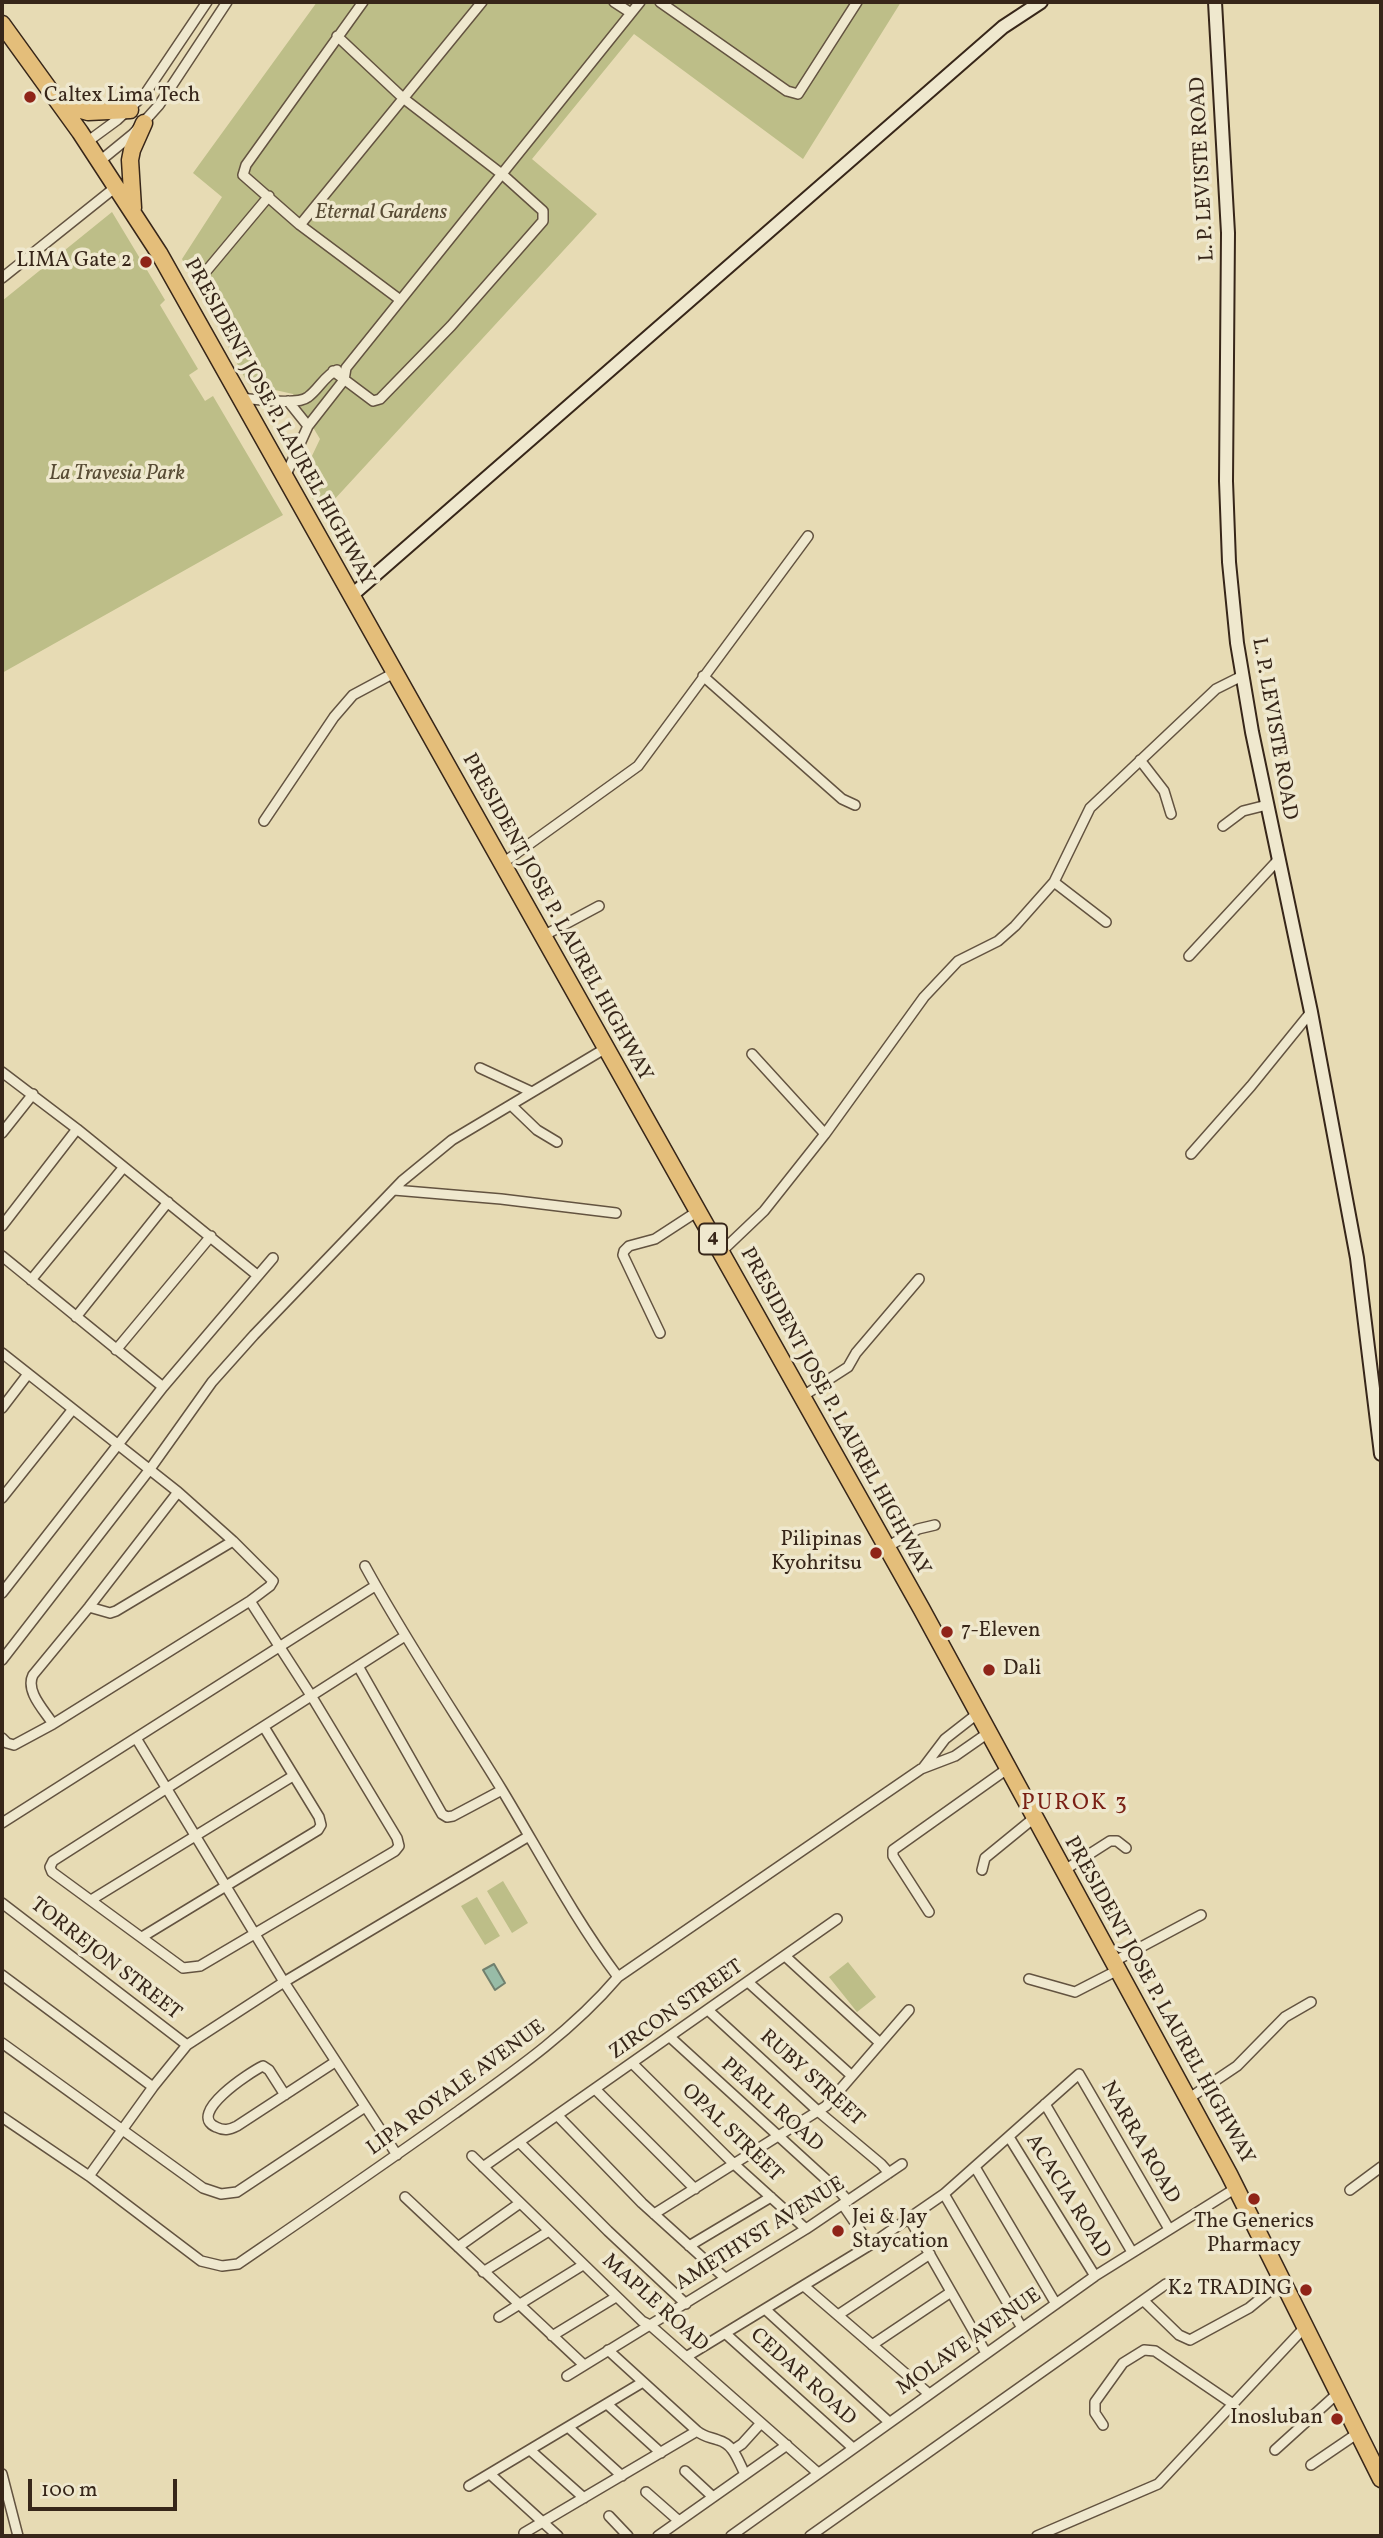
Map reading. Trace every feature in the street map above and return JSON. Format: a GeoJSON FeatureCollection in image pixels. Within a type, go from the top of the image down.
{"type":"FeatureCollection","features":[{"type":"Feature","properties":{"kind":"highway","name":"PRESIDENT JOSE P. LAUREL HIGHWAY"},"geometry":{"type":"LineString","coordinates":[[2,24],[61,104],[133,210],[803,1396],[1236,2188],[1381,2479]]}},
{"type":"Feature","properties":{"kind":"highway"},"geometry":{"type":"LineString","coordinates":[[61,104],[88,112],[130,110]]}},
{"type":"Feature","properties":{"kind":"highway"},"geometry":{"type":"LineString","coordinates":[[133,210],[130,160],[144,123]]}},
{"type":"Feature","properties":{"kind":"main road"},"geometry":{"type":"LineString","coordinates":[[351,596],[1003,27],[1041,2]]}},
{"type":"Feature","properties":{"kind":"main road","name":"L. P. LEVISTE ROAD"},"geometry":{"type":"LineString","coordinates":[[1215,2],[1228,233],[1226,481],[1229,562],[1242,676],[1311,1012],[1357,1258],[1381,1454]]}},
{"type":"Feature","properties":{"kind":"street"},"geometry":{"type":"LineString","coordinates":[[87,142],[130,110],[145,94],[207,2]]}},
{"type":"Feature","properties":{"kind":"street"},"geometry":{"type":"LineString","coordinates":[[100,161],[144,123],[159,105],[227,2]]}},
{"type":"Feature","properties":{"kind":"street"},"geometry":{"type":"LineString","coordinates":[[363,2],[246,165],[243,175],[300,225],[399,299]]}},
{"type":"Feature","properties":{"kind":"street"},"geometry":{"type":"LineString","coordinates":[[300,225],[482,2]]}},
{"type":"Feature","properties":{"kind":"street"},"geometry":{"type":"LineString","coordinates":[[614,2],[631,13]]}},
{"type":"Feature","properties":{"kind":"street"},"geometry":{"type":"LineString","coordinates":[[284,479],[308,426],[344,380],[346,368],[640,2]]}},
{"type":"Feature","properties":{"kind":"street"},"geometry":{"type":"LineString","coordinates":[[660,2],[787,91],[798,94],[858,2]]}},
{"type":"Feature","properties":{"kind":"street"},"geometry":{"type":"LineString","coordinates":[[333,371],[373,401],[380,399],[451,326],[543,221],[543,211],[503,175],[403,98],[337,36]]}},
{"type":"Feature","properties":{"kind":"street"},"geometry":{"type":"LineString","coordinates":[[2,262],[6,275],[117,186]]}},
{"type":"Feature","properties":{"kind":"street"},"geometry":{"type":"LineString","coordinates":[[198,281],[269,196]]}},
{"type":"Feature","properties":{"kind":"street"},"geometry":{"type":"LineString","coordinates":[[240,398],[288,401],[306,399],[333,371],[346,368]]}},
{"type":"Feature","properties":{"kind":"street"},"geometry":{"type":"LineString","coordinates":[[288,401],[308,426]]}},
{"type":"Feature","properties":{"kind":"street"},"geometry":{"type":"LineString","coordinates":[[503,863],[638,766],[808,536]]}},
{"type":"Feature","properties":{"kind":"street"},"geometry":{"type":"LineString","coordinates":[[264,821],[334,717],[353,695],[394,673]]}},
{"type":"Feature","properties":{"kind":"street"},"geometry":{"type":"LineString","coordinates":[[703,676],[842,799],[855,805]]}},
{"type":"Feature","properties":{"kind":"street"},"geometry":{"type":"LineString","coordinates":[[721,1252],[764,1210],[825,1134],[924,997],[958,961],[998,941],[1015,926],[1054,882],[1090,808],[1216,689],[1242,676]]}},
{"type":"Feature","properties":{"kind":"street"},"geometry":{"type":"LineString","coordinates":[[1140,760],[1164,790],[1171,814]]}},
{"type":"Feature","properties":{"kind":"street"},"geometry":{"type":"LineString","coordinates":[[1223,826],[1248,809],[1267,805]]}},
{"type":"Feature","properties":{"kind":"street"},"geometry":{"type":"LineString","coordinates":[[1189,956],[1278,860]]}},
{"type":"Feature","properties":{"kind":"street"},"geometry":{"type":"LineString","coordinates":[[1054,882],[1106,922]]}},
{"type":"Feature","properties":{"kind":"street"},"geometry":{"type":"LineString","coordinates":[[543,936],[598,906]]}},
{"type":"Feature","properties":{"kind":"street"},"geometry":{"type":"LineString","coordinates":[[1191,1154],[1311,1012]]}},
{"type":"Feature","properties":{"kind":"street"},"geometry":{"type":"LineString","coordinates":[[2,1661],[150,1469],[188,1414],[246,1344],[394,1190],[452,1140],[606,1048]]}},
{"type":"Feature","properties":{"kind":"street"},"geometry":{"type":"LineString","coordinates":[[752,1054],[825,1134]]}},
{"type":"Feature","properties":{"kind":"street"},"geometry":{"type":"LineString","coordinates":[[480,1068],[532,1092]]}},
{"type":"Feature","properties":{"kind":"street"},"geometry":{"type":"LineString","coordinates":[[2,1072],[77,1129],[257,1275]]}},
{"type":"Feature","properties":{"kind":"street"},"geometry":{"type":"LineString","coordinates":[[2,1133],[33,1094]]}},
{"type":"Feature","properties":{"kind":"street"},"geometry":{"type":"LineString","coordinates":[[511,1105],[537,1130],[557,1142]]}},
{"type":"Feature","properties":{"kind":"street"},"geometry":{"type":"LineString","coordinates":[[2,1226],[77,1129]]}},
{"type":"Feature","properties":{"kind":"street"},"geometry":{"type":"LineString","coordinates":[[31,1280],[123,1168]]}},
{"type":"Feature","properties":{"kind":"street"},"geometry":{"type":"LineString","coordinates":[[394,1190],[616,1213]]}},
{"type":"Feature","properties":{"kind":"street"},"geometry":{"type":"LineString","coordinates":[[76,1317],[168,1202]]}},
{"type":"Feature","properties":{"kind":"street"},"geometry":{"type":"LineString","coordinates":[[660,1333],[623,1255],[624,1251],[629,1246],[655,1239],[698,1211]]}},
{"type":"Feature","properties":{"kind":"street"},"geometry":{"type":"LineString","coordinates":[[116,1350],[211,1236]]}},
{"type":"Feature","properties":{"kind":"street"},"geometry":{"type":"LineString","coordinates":[[2,1256],[163,1387]]}},
{"type":"Feature","properties":{"kind":"street"},"geometry":{"type":"LineString","coordinates":[[2,1592],[163,1387],[273,1258]]}},
{"type":"Feature","properties":{"kind":"street"},"geometry":{"type":"LineString","coordinates":[[803,1396],[851,1365],[856,1353],[919,1279]]}},
{"type":"Feature","properties":{"kind":"street"},"geometry":{"type":"LineString","coordinates":[[2,1353],[178,1492],[273,1581],[270,1587],[250,1601],[53,1724],[13,1745],[2,1738]]}},
{"type":"Feature","properties":{"kind":"street"},"geometry":{"type":"LineString","coordinates":[[2,1408],[29,1374]]}},
{"type":"Feature","properties":{"kind":"street"},"geometry":{"type":"LineString","coordinates":[[2,1497],[73,1409]]}},
{"type":"Feature","properties":{"kind":"street"},"geometry":{"type":"LineString","coordinates":[[53,1724],[31,1690],[29,1682],[178,1492]]}},
{"type":"Feature","properties":{"kind":"street"},"geometry":{"type":"LineString","coordinates":[[887,1548],[918,1529],[936,1525]]}},
{"type":"Feature","properties":{"kind":"street"},"geometry":{"type":"LineString","coordinates":[[89,1607],[116,1611],[233,1541]]}},
{"type":"Feature","properties":{"kind":"street"},"geometry":{"type":"LineString","coordinates":[[365,1566],[405,1636],[502,1790],[567,1903],[618,1977]]}},
{"type":"Feature","properties":{"kind":"street"},"geometry":{"type":"LineString","coordinates":[[2,1824],[375,1586]]}},
{"type":"Feature","properties":{"kind":"street"},"geometry":{"type":"LineString","coordinates":[[250,1601],[312,1697],[397,1838],[399,1846],[395,1851],[200,1966],[183,1968],[52,1872],[50,1867],[53,1861],[312,1697],[405,1636]]}},
{"type":"Feature","properties":{"kind":"street"},"geometry":{"type":"LineString","coordinates":[[358,1667],[442,1814],[453,1816],[502,1790]]}},
{"type":"Feature","properties":{"kind":"street","name":"LIPA ROYALE AVENUE"},"geometry":{"type":"LineString","coordinates":[[922,1769],[945,1739],[977,1714]]}},
{"type":"Feature","properties":{"kind":"street"},"geometry":{"type":"LineString","coordinates":[[142,1937],[318,1830],[321,1825],[319,1817],[264,1727]]}},
{"type":"Feature","properties":{"kind":"street","name":"LIPA ROYALE AVENUE"},"geometry":{"type":"LineString","coordinates":[[2,2117],[89,2176],[201,2261],[222,2266],[239,2264],[552,2043],[597,2001],[618,1977],[922,1769],[955,1756],[988,1733]]}},
{"type":"Feature","properties":{"kind":"street"},"geometry":{"type":"LineString","coordinates":[[136,1738],[284,1982],[397,2155]]}},
{"type":"Feature","properties":{"kind":"street"},"geometry":{"type":"LineString","coordinates":[[929,1912],[893,1856],[893,1850],[1007,1769]]}},
{"type":"Feature","properties":{"kind":"street"},"geometry":{"type":"LineString","coordinates":[[91,1900],[293,1776]]}},
{"type":"Feature","properties":{"kind":"street"},"geometry":{"type":"LineString","coordinates":[[982,1870],[985,1858],[1034,1818]]}},
{"type":"Feature","properties":{"kind":"street"},"geometry":{"type":"LineString","coordinates":[[89,2176],[187,2045],[284,1982],[529,1836]]}},
{"type":"Feature","properties":{"kind":"street"},"geometry":{"type":"LineString","coordinates":[[1063,1871],[1111,1841],[1117,1841],[1126,1848]]}},
{"type":"Feature","properties":{"kind":"street","name":"TORREJON STREET"},"geometry":{"type":"LineString","coordinates":[[2,1903],[187,2045]]}},
{"type":"Feature","properties":{"kind":"street"},"geometry":{"type":"LineString","coordinates":[[1029,1979],[1075,1992],[1201,1914]]}},
{"type":"Feature","properties":{"kind":"street","name":"ZIRCON STREET"},"geometry":{"type":"LineString","coordinates":[[483,2167],[671,2038],[837,1919]]}},
{"type":"Feature","properties":{"kind":"street"},"geometry":{"type":"LineString","coordinates":[[785,1956],[880,2043]]}},
{"type":"Feature","properties":{"kind":"street"},"geometry":{"type":"LineString","coordinates":[[2,1975],[153,2087]]}},
{"type":"Feature","properties":{"kind":"street"},"geometry":{"type":"LineString","coordinates":[[748,1982],[852,2076]]}},
{"type":"Feature","properties":{"kind":"street"},"geometry":{"type":"LineString","coordinates":[[1188,2099],[1237,2066],[1285,2017],[1311,2002]]}},
{"type":"Feature","properties":{"kind":"street"},"geometry":{"type":"LineString","coordinates":[[654,2214],[819,2112],[909,2010]]}},
{"type":"Feature","properties":{"kind":"street","name":"RUBY STREET"},"geometry":{"type":"LineString","coordinates":[[709,2011],[889,2173]]}},
{"type":"Feature","properties":{"kind":"street","name":"PEARL ROAD"},"geometry":{"type":"LineString","coordinates":[[671,2038],[841,2193],[870,2245]]}},
{"type":"Feature","properties":{"kind":"street"},"geometry":{"type":"LineString","coordinates":[[2,2043],[204,2188],[221,2194],[237,2192],[365,2107]]}},
{"type":"Feature","properties":{"kind":"street"},"geometry":{"type":"LineString","coordinates":[[285,2095],[269,2070],[263,2066],[224,2092],[216,2101],[208,2121],[210,2125],[222,2130],[230,2130],[285,2095],[335,2062]]}},
{"type":"Feature","properties":{"kind":"street","name":"OPAL STREET"},"geometry":{"type":"LineString","coordinates":[[633,2064],[734,2164],[806,2228]]}},
{"type":"Feature","properties":{"kind":"street","name":"NARRA ROAD"},"geometry":{"type":"LineString","coordinates":[[1045,2105],[1079,2074],[1169,2229]]}},
{"type":"Feature","properties":{"kind":"street"},"geometry":{"type":"LineString","coordinates":[[595,2089],[695,2189]]}},
{"type":"Feature","properties":{"kind":"street"},"geometry":{"type":"LineString","coordinates":[[686,2357],[870,2245],[944,2194],[1045,2105],[1132,2252]]}},
{"type":"Feature","properties":{"kind":"street"},"geometry":{"type":"LineString","coordinates":[[557,2115],[654,2214],[725,2278]]}},
{"type":"Feature","properties":{"kind":"street","name":"ACACIA ROAD"},"geometry":{"type":"LineString","coordinates":[[1009,2137],[1095,2276]]}},
{"type":"Feature","properties":{"kind":"street"},"geometry":{"type":"LineString","coordinates":[[519,2142],[685,2304]]}},
{"type":"Feature","properties":{"kind":"street","name":"MAPLE ROAD"},"geometry":{"type":"LineString","coordinates":[[471,2156],[642,2321],[650,2325],[818,2473]]}},
{"type":"Feature","properties":{"kind":"street","name":"AMETHYST AVENUE"},"geometry":{"type":"LineString","coordinates":[[567,2376],[806,2228],[902,2164]]}},
{"type":"Feature","properties":{"kind":"street"},"geometry":{"type":"LineString","coordinates":[[975,2167],[1056,2304]]}},
{"type":"Feature","properties":{"kind":"street"},"geometry":{"type":"LineString","coordinates":[[1350,2190],[1381,2167]]}},
{"type":"Feature","properties":{"kind":"street","name":"MOLAVE AVENUE"},"geometry":{"type":"LineString","coordinates":[[731,2536],[1095,2276],[1236,2188]]}},
{"type":"Feature","properties":{"kind":"street"},"geometry":{"type":"LineString","coordinates":[[944,2194],[1022,2328]]}},
{"type":"Feature","properties":{"kind":"street"},"geometry":{"type":"LineString","coordinates":[[405,2197],[584,2365]]}},
{"type":"Feature","properties":{"kind":"street"},"geometry":{"type":"LineString","coordinates":[[689,2246],[771,2197]]}},
{"type":"Feature","properties":{"kind":"street"},"geometry":{"type":"LineString","coordinates":[[458,2248],[520,2203]]}},
{"type":"Feature","properties":{"kind":"street"},"geometry":{"type":"LineString","coordinates":[[909,2218],[986,2353]]}},
{"type":"Feature","properties":{"kind":"street"},"geometry":{"type":"LineString","coordinates":[[483,2272],[549,2231]]}},
{"type":"Feature","properties":{"kind":"street"},"geometry":{"type":"LineString","coordinates":[[838,2315],[930,2254]]}},
{"type":"Feature","properties":{"kind":"street"},"geometry":{"type":"LineString","coordinates":[[499,2317],[583,2265]]}},
{"type":"Feature","properties":{"kind":"street"},"geometry":{"type":"LineString","coordinates":[[1144,2301],[1179,2334],[1190,2340],[1249,2308],[1282,2281]]}},
{"type":"Feature","properties":{"kind":"street"},"geometry":{"type":"LineString","coordinates":[[810,2536],[1166,2284]]}},
{"type":"Feature","properties":{"kind":"street"},"geometry":{"type":"LineString","coordinates":[[804,2286],[928,2393]]}},
{"type":"Feature","properties":{"kind":"street"},"geometry":{"type":"LineString","coordinates":[[872,2345],[951,2292]]}},
{"type":"Feature","properties":{"kind":"street"},"geometry":{"type":"LineString","coordinates":[[552,2336],[616,2297]]}},
{"type":"Feature","properties":{"kind":"street"},"geometry":{"type":"LineString","coordinates":[[766,2310],[889,2422]]}},
{"type":"Feature","properties":{"kind":"street"},"geometry":{"type":"LineString","coordinates":[[1037,2536],[1158,2484],[1305,2327]]}},
{"type":"Feature","properties":{"kind":"street","name":"CEDAR ROAD"},"geometry":{"type":"LineString","coordinates":[[726,2334],[853,2448]]}},
{"type":"Feature","properties":{"kind":"street"},"geometry":{"type":"LineString","coordinates":[[608,2350],[704,2437],[722,2441],[733,2450],[745,2474]]}},
{"type":"Feature","properties":{"kind":"street"},"geometry":{"type":"LineString","coordinates":[[1103,2425],[1095,2413],[1095,2402],[1123,2363],[1144,2350],[1155,2351],[1233,2404]]}},
{"type":"Feature","properties":{"kind":"street"},"geometry":{"type":"LineString","coordinates":[[469,2486],[643,2382]]}},
{"type":"Feature","properties":{"kind":"street"},"geometry":{"type":"LineString","coordinates":[[1275,2450],[1338,2393]]}},
{"type":"Feature","properties":{"kind":"street"},"geometry":{"type":"LineString","coordinates":[[607,2404],[661,2453]]}},
{"type":"Feature","properties":{"kind":"street"},"geometry":{"type":"LineString","coordinates":[[733,2450],[761,2423]]}},
{"type":"Feature","properties":{"kind":"street"},"geometry":{"type":"LineString","coordinates":[[568,2427],[622,2476]]}},
{"type":"Feature","properties":{"kind":"street"},"geometry":{"type":"LineString","coordinates":[[524,2533],[697,2431]]}},
{"type":"Feature","properties":{"kind":"street"},"geometry":{"type":"LineString","coordinates":[[1311,2465],[1358,2433]]}},
{"type":"Feature","properties":{"kind":"street"},"geometry":{"type":"LineString","coordinates":[[658,2536],[787,2445]]}},
{"type":"Feature","properties":{"kind":"street"},"geometry":{"type":"LineString","coordinates":[[530,2450],[584,2498]]}},
{"type":"Feature","properties":{"kind":"street"},"geometry":{"type":"LineString","coordinates":[[685,2471],[713,2497]]}},
{"type":"Feature","properties":{"kind":"street"},"geometry":{"type":"LineString","coordinates":[[491,2473],[558,2536]]}},
{"type":"Feature","properties":{"kind":"street"},"geometry":{"type":"LineString","coordinates":[[2,2474],[18,2536]]}},
{"type":"Feature","properties":{"kind":"street"},"geometry":{"type":"LineString","coordinates":[[646,2492],[679,2521]]}},
{"type":"Feature","properties":{"kind":"street"},"geometry":{"type":"LineString","coordinates":[[609,2516],[628,2536]]}},
{"type":"Feature","properties":{"kind":"green space","name":"Eternal Gardens"},"geometry":{"type":"Polygon","coordinates":[[[317,2],[901,2],[803,159],[634,34],[532,159],[597,214],[321,514],[301,479],[320,439],[293,394],[248,384],[182,259],[222,197],[193,173],[317,2]]]}},
{"type":"Feature","properties":{"kind":"green space","name":"La Travesia Park"},"geometry":{"type":"Polygon","coordinates":[[[112,212],[165,300],[160,305],[198,369],[189,375],[205,401],[213,396],[283,515],[2,673],[2,301],[112,212]]]}},
{"type":"Feature","properties":{"kind":"green space"},"geometry":{"type":"Polygon","coordinates":[[[503,1881],[528,1923],[512,1933],[487,1891],[503,1881]]]}},
{"type":"Feature","properties":{"kind":"green space"},"geometry":{"type":"Polygon","coordinates":[[[477,1897],[500,1936],[485,1945],[461,1906],[477,1897]]]}},
{"type":"Feature","properties":{"kind":"green space"},"geometry":{"type":"Polygon","coordinates":[[[848,1962],[876,1997],[857,2012],[829,1977],[848,1962]]]}},
{"type":"Feature","properties":{"kind":"shaded area"},"geometry":{"type":"Polygon","coordinates":[[[494,1964],[505,1983],[495,1990],[483,1970],[494,1964]]]}},
{"type":"Feature","properties":{"kind":"place","name":"Caltex Lima Tech"},"geometry":{"type":"Point","coordinates":[30,97]}},
{"type":"Feature","properties":{"kind":"place","name":"LIMA Gate 2"},"geometry":{"type":"Point","coordinates":[146,262]}},
{"type":"Feature","properties":{"kind":"place","name":"Pilipinas Kyohritsu"},"geometry":{"type":"Point","coordinates":[876,1553]}},
{"type":"Feature","properties":{"kind":"place","name":"7-Eleven"},"geometry":{"type":"Point","coordinates":[947,1632]}},
{"type":"Feature","properties":{"kind":"place","name":"Dali"},"geometry":{"type":"Point","coordinates":[989,1670]}},
{"type":"Feature","properties":{"kind":"place","name":"The Generics Pharmacy"},"geometry":{"type":"Point","coordinates":[1254,2199]}},
{"type":"Feature","properties":{"kind":"place","name":"Jei & Jay Staycation"},"geometry":{"type":"Point","coordinates":[838,2231]}},
{"type":"Feature","properties":{"kind":"place","name":"K2 TRADING"},"geometry":{"type":"Point","coordinates":[1306,2290]}},
{"type":"Feature","properties":{"kind":"place","name":"Inosluban"},"geometry":{"type":"Point","coordinates":[1337,2419]}},
{"type":"Feature","properties":{"kind":"district","name":"PUROK 3"},"geometry":{"type":"Point","coordinates":[1075,1805]}}]}
